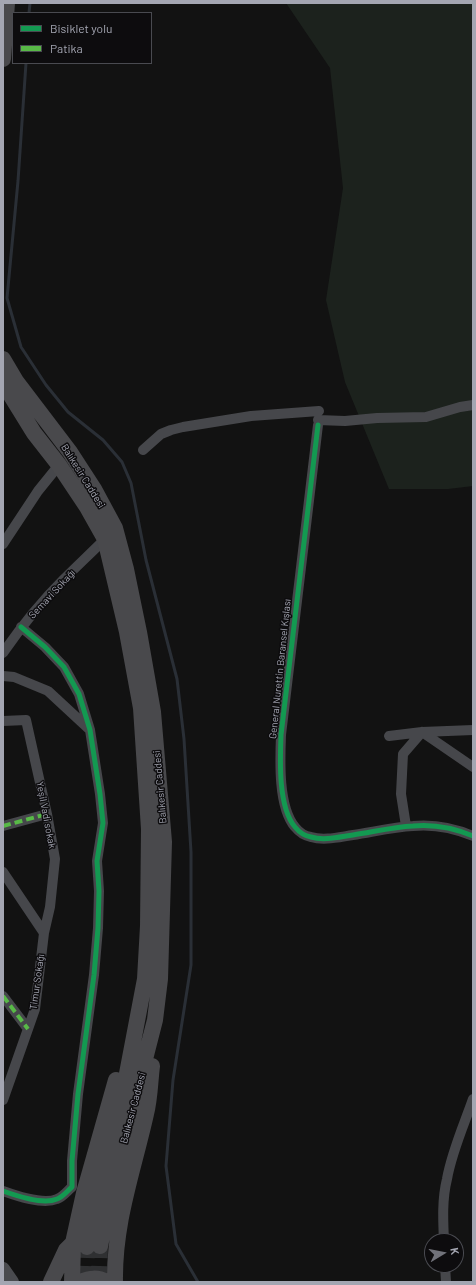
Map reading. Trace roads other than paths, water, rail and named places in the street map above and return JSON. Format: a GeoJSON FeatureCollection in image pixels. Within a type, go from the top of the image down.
{"type":"FeatureCollection","features":[{"type":"Feature","properties":{"kind":"main road"},"geometry":{"type":"LineString","coordinates":[[3,60],[8,3]]}},
{"type":"Feature","properties":{"kind":"main road","name":"Balıkesir Caddesi"},"geometry":{"type":"LineString","coordinates":[[3,359],[16,381],[70,452],[94,489],[115,528],[126,569],[153,712],[164,842],[160,979],[155,1020],[112,1184],[87,1245]]}},
{"type":"Feature","properties":{"kind":"main road","name":"Balıkesir Caddesi"},"geometry":{"type":"LineString","coordinates":[[3,383],[34,433],[59,465],[86,507],[104,539],[128,640],[141,708],[144,737],[149,829],[149,882],[145,979],[125,1084],[99,1184],[87,1245]]}},
{"type":"Feature","properties":{"kind":"main road"},"geometry":{"type":"LineString","coordinates":[[115,1282],[115,1251],[125,1194],[146,1113],[154,1054],[155,1020]]}},
{"type":"Feature","properties":{"kind":"main road"},"geometry":{"type":"LineString","coordinates":[[51,1282],[66,1250],[87,1245]]}},
{"type":"Feature","properties":{"kind":"main road"},"geometry":{"type":"LineString","coordinates":[[72,1282],[87,1245]]}},
{"type":"Feature","properties":{"kind":"main road"},"geometry":{"type":"LineString","coordinates":[[3,1269],[12,1282]]}},
{"type":"Feature","properties":{"kind":"main road"},"geometry":{"type":"LineString","coordinates":[[80,1282],[97,1278],[107,1282]]}},
{"type":"Feature","properties":{"kind":"street"},"geometry":{"type":"LineString","coordinates":[[143,450],[161,434],[171,430],[251,416],[318,418],[345,421],[377,418],[426,417],[460,407],[473,405]]}},
{"type":"Feature","properties":{"kind":"street","name":"General Nurettin Baransel Kışlası"},"geometry":{"type":"LineString","coordinates":[[318,418],[281,735],[281,777],[286,808],[296,827],[303,834],[310,837],[324,839],[338,838],[406,826],[450,828],[473,836]]}},
{"type":"Feature","properties":{"kind":"street"},"geometry":{"type":"LineString","coordinates":[[3,544],[38,491],[59,465]]}},
{"type":"Feature","properties":{"kind":"street","name":"Semavi Sokağı"},"geometry":{"type":"LineString","coordinates":[[3,653],[21,627],[62,580],[91,554],[104,539]]}},
{"type":"Feature","properties":{"kind":"street"},"geometry":{"type":"LineString","coordinates":[[3,1190],[18,1196],[45,1202],[59,1199],[72,1188],[72,1161],[78,1094],[94,975],[98,928],[99,891],[97,861],[102,823],[100,794],[90,730],[79,694],[64,667],[45,647],[21,627]]}},
{"type":"Feature","properties":{"kind":"street"},"geometry":{"type":"LineString","coordinates":[[3,676],[14,677],[48,691],[90,730]]}},
{"type":"Feature","properties":{"kind":"street","name":"Yeşil Vadi sokak"},"geometry":{"type":"LineString","coordinates":[[3,721],[26,720],[48,814],[55,859],[50,907],[44,933]]}},
{"type":"Feature","properties":{"kind":"street"},"geometry":{"type":"LineString","coordinates":[[389,736],[422,732],[473,730]]}},
{"type":"Feature","properties":{"kind":"street"},"geometry":{"type":"LineString","coordinates":[[406,826],[401,794],[403,754],[422,732]]}},
{"type":"Feature","properties":{"kind":"street"},"geometry":{"type":"LineString","coordinates":[[422,732],[473,767]]}},
{"type":"Feature","properties":{"kind":"street"},"geometry":{"type":"LineString","coordinates":[[3,826],[48,814]]}},
{"type":"Feature","properties":{"kind":"street"},"geometry":{"type":"LineString","coordinates":[[3,872],[44,933]]}},
{"type":"Feature","properties":{"kind":"street","name":"Timur Sokağı"},"geometry":{"type":"LineString","coordinates":[[3,1100],[35,1009],[44,933]]}},
{"type":"Feature","properties":{"kind":"street"},"geometry":{"type":"LineString","coordinates":[[3,996],[28,1029]]}},
{"type":"Feature","properties":{"kind":"street"},"geometry":{"type":"LineString","coordinates":[[444,1233],[443,1219],[447,1178],[473,1099]]}},
{"type":"Feature","properties":{"kind":"waterway"},"geometry":{"type":"LineString","coordinates":[[29,12],[30,3]]}},
{"type":"Feature","properties":{"kind":"waterway"},"geometry":{"type":"LineString","coordinates":[[26,64],[18,181],[7,298],[21,347],[46,385],[68,412],[103,440],[122,462],[131,483],[146,560],[177,679],[184,739],[191,852],[191,965],[173,1080],[166,1166],[176,1244],[198,1282]]}},
{"type":"Feature","properties":{"kind":"tunnel"},"geometry":{"type":"LineString","coordinates":[[99,1282],[100,1246]]}},
{"type":"Feature","properties":{"kind":"tunnel"},"geometry":{"type":"LineString","coordinates":[[86,1282],[87,1247]]}}]}
